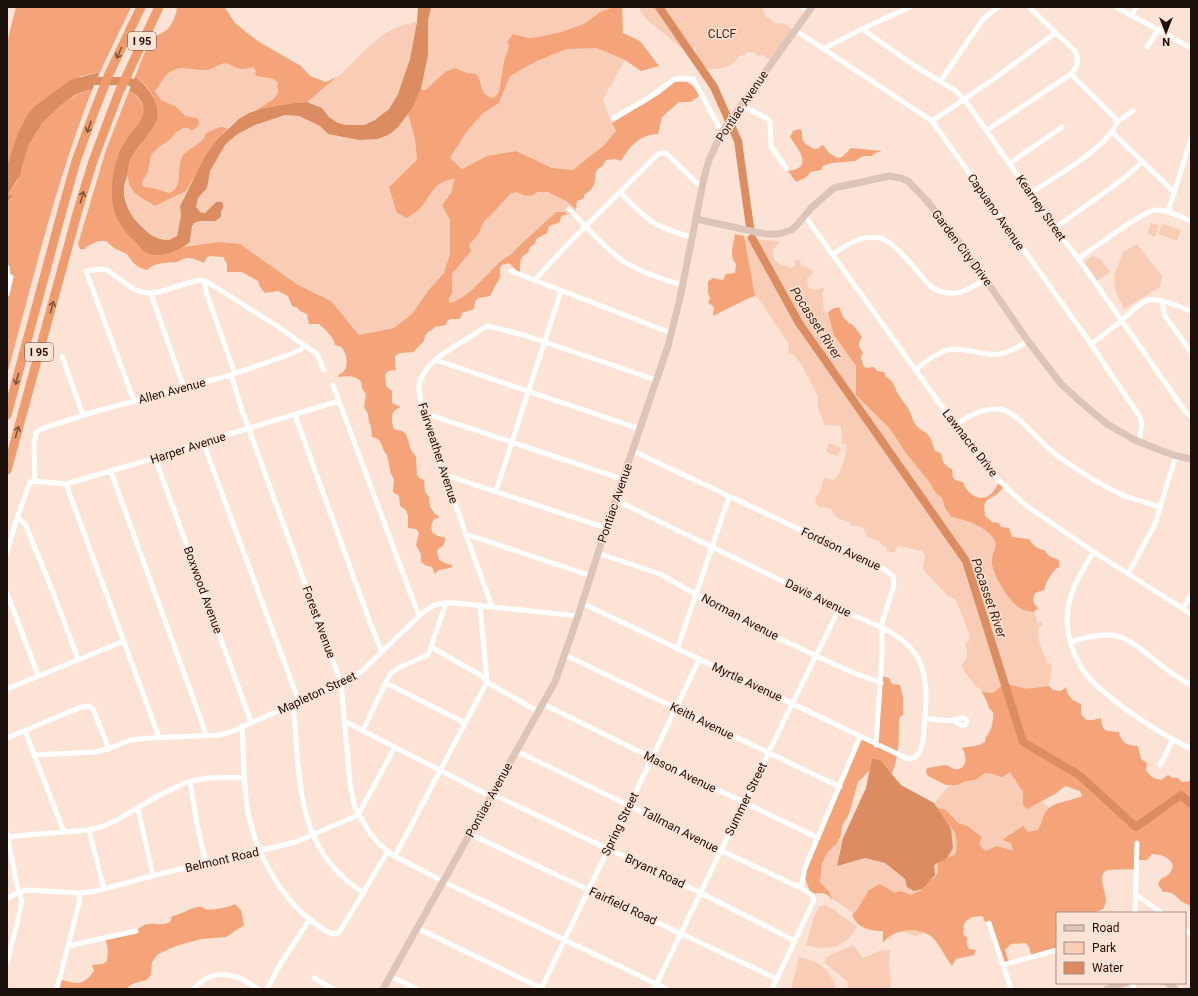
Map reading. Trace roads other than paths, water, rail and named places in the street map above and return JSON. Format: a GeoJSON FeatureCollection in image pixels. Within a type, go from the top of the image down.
{"type":"FeatureCollection","features":[{"type":"Feature","properties":{"kind":"highway","name":"I 95"},"geometry":{"type":"LineString","coordinates":[[7,415],[69,186],[102,90],[141,7]]}},
{"type":"Feature","properties":{"kind":"highway","name":"I 95"},"geometry":{"type":"LineString","coordinates":[[7,470],[82,198],[102,136],[126,75],[159,7]]}},
{"type":"Feature","properties":{"kind":"main road","name":"Pontiac Avenue"},"geometry":{"type":"LineString","coordinates":[[383,989],[555,682],[671,333],[709,160],[722,132],[795,30],[808,8]]}},
{"type":"Feature","properties":{"kind":"main road","name":"Garden City Drive"},"geometry":{"type":"LineString","coordinates":[[696,219],[770,234],[785,233],[791,230],[812,207],[834,188],[889,176],[908,181],[928,202],[965,250],[1028,341],[1061,384],[1082,404],[1107,424],[1139,442],[1191,459]]}},
{"type":"Feature","properties":{"kind":"main road"},"geometry":{"type":"LineString","coordinates":[[1107,989],[1122,984]]}},
{"type":"Feature","properties":{"kind":"street"},"geometry":{"type":"LineString","coordinates":[[823,49],[910,7]]}},
{"type":"Feature","properties":{"kind":"street"},"geometry":{"type":"LineString","coordinates":[[940,82],[983,19],[998,7]]}},
{"type":"Feature","properties":{"kind":"street"},"geometry":{"type":"LineString","coordinates":[[986,130],[1071,74],[1077,67],[1078,56],[1075,51],[1029,7]]}},
{"type":"Feature","properties":{"kind":"street"},"geometry":{"type":"LineString","coordinates":[[1116,7],[1159,29],[1191,48]]}},
{"type":"Feature","properties":{"kind":"street"},"geometry":{"type":"LineString","coordinates":[[1131,15],[1137,7]]}},
{"type":"Feature","properties":{"kind":"street","name":"Kearney Street"},"geometry":{"type":"LineString","coordinates":[[862,29],[940,82],[956,91],[964,99],[1185,411],[1191,417]]}},
{"type":"Feature","properties":{"kind":"street"},"geometry":{"type":"LineString","coordinates":[[1147,47],[1159,29]]}},
{"type":"Feature","properties":{"kind":"street","name":"Capuano Avenue"},"geometry":{"type":"LineString","coordinates":[[795,30],[932,121],[1091,344],[1140,417],[1142,425],[1139,442]]}},
{"type":"Feature","properties":{"kind":"street"},"geometry":{"type":"LineString","coordinates":[[932,121],[998,76],[1055,33]]}},
{"type":"Feature","properties":{"kind":"street"},"geometry":{"type":"LineString","coordinates":[[1071,74],[1114,117],[1117,122]]}},
{"type":"Feature","properties":{"kind":"street"},"geometry":{"type":"LineString","coordinates":[[614,118],[650,97],[673,80],[686,78],[693,79],[722,132]]}},
{"type":"Feature","properties":{"kind":"street"},"geometry":{"type":"LineString","coordinates":[[741,106],[768,119],[770,123],[771,146],[786,168]]}},
{"type":"Feature","properties":{"kind":"street"},"geometry":{"type":"LineString","coordinates":[[1031,193],[1094,151],[1112,132],[1117,122],[1133,111]]}},
{"type":"Feature","properties":{"kind":"street"},"geometry":{"type":"LineString","coordinates":[[1010,163],[1062,127]]}},
{"type":"Feature","properties":{"kind":"street"},"geometry":{"type":"LineString","coordinates":[[1112,132],[1174,191]]}},
{"type":"Feature","properties":{"kind":"street"},"geometry":{"type":"LineString","coordinates":[[1168,212],[1191,140]]}},
{"type":"Feature","properties":{"kind":"street"},"geometry":{"type":"LineString","coordinates":[[535,280],[586,226],[658,154],[661,153],[668,155],[702,188]]}},
{"type":"Feature","properties":{"kind":"street"},"geometry":{"type":"LineString","coordinates":[[1055,228],[1123,179],[1142,162]]}},
{"type":"Feature","properties":{"kind":"street"},"geometry":{"type":"LineString","coordinates":[[620,192],[640,212],[655,224],[692,237]]}},
{"type":"Feature","properties":{"kind":"street"},"geometry":{"type":"LineString","coordinates":[[569,208],[601,241],[624,261],[661,278],[682,285]]}},
{"type":"Feature","properties":{"kind":"street"},"geometry":{"type":"LineString","coordinates":[[1078,259],[1134,220],[1150,211],[1158,210],[1168,212],[1191,221]]}},
{"type":"Feature","properties":{"kind":"street","name":"Lawnacre Drive"},"geometry":{"type":"LineString","coordinates":[[805,216],[915,370],[992,474],[1024,504],[1094,552],[1191,614]]}},
{"type":"Feature","properties":{"kind":"street"},"geometry":{"type":"LineString","coordinates":[[833,254],[857,240],[868,237],[879,238],[886,240],[896,248],[931,287],[938,292],[957,294],[967,291],[986,279]]}},
{"type":"Feature","properties":{"kind":"street"},"geometry":{"type":"LineString","coordinates":[[7,267],[8,276],[10,277],[7,294]]}},
{"type":"Feature","properties":{"kind":"street"},"geometry":{"type":"LineString","coordinates":[[134,401],[86,270],[107,270],[135,290],[151,294],[198,280],[206,282],[317,354],[324,370]]}},
{"type":"Feature","properties":{"kind":"street"},"geometry":{"type":"LineString","coordinates":[[511,271],[671,333]]}},
{"type":"Feature","properties":{"kind":"street","name":"Forest Avenue"},"geometry":{"type":"LineString","coordinates":[[206,282],[206,292],[249,428],[286,527],[341,684],[350,784],[358,815],[379,844],[395,856],[444,882],[565,940],[656,986],[667,989]]}},
{"type":"Feature","properties":{"kind":"street"},"geometry":{"type":"LineString","coordinates":[[496,491],[561,291]]}},
{"type":"Feature","properties":{"kind":"street"},"geometry":{"type":"LineString","coordinates":[[151,294],[184,388]]}},
{"type":"Feature","properties":{"kind":"street"},"geometry":{"type":"LineString","coordinates":[[1091,344],[1145,301],[1151,299],[1162,301],[1191,310]]}},
{"type":"Feature","properties":{"kind":"street"},"geometry":{"type":"LineString","coordinates":[[1162,301],[1165,316],[1191,352]]}},
{"type":"Feature","properties":{"kind":"street","name":"Fairweather Avenue"},"geometry":{"type":"LineString","coordinates":[[492,607],[424,414],[419,393],[420,380],[436,360],[488,326],[544,342]]}},
{"type":"Feature","properties":{"kind":"street"},"geometry":{"type":"LineString","coordinates":[[915,370],[933,357],[945,351],[959,349],[990,354],[1000,354],[1013,350],[1028,341]]}},
{"type":"Feature","properties":{"kind":"street"},"geometry":{"type":"LineString","coordinates":[[544,342],[656,380]]}},
{"type":"Feature","properties":{"kind":"street","name":"Allen Avenue"},"geometry":{"type":"LineString","coordinates":[[35,481],[34,444],[36,433],[41,429],[83,415],[233,375],[288,356],[300,350],[304,345]]}},
{"type":"Feature","properties":{"kind":"street"},"geometry":{"type":"LineString","coordinates":[[62,356],[83,415]]}},
{"type":"Feature","properties":{"kind":"street"},"geometry":{"type":"LineString","coordinates":[[436,360],[640,429]]}},
{"type":"Feature","properties":{"kind":"street"},"geometry":{"type":"LineString","coordinates":[[333,385],[418,616]]}},
{"type":"Feature","properties":{"kind":"street","name":"Harper Avenue"},"geometry":{"type":"LineString","coordinates":[[35,481],[66,484],[111,472],[203,442],[339,401]]}},
{"type":"Feature","properties":{"kind":"street"},"geometry":{"type":"LineString","coordinates":[[955,425],[969,416],[981,411],[994,409],[1004,411],[1018,418],[1058,456],[1089,477],[1124,495],[1160,507]]}},
{"type":"Feature","properties":{"kind":"street"},"geometry":{"type":"LineString","coordinates":[[424,414],[622,479]]}},
{"type":"Feature","properties":{"kind":"street"},"geometry":{"type":"LineString","coordinates":[[294,415],[382,652]]}},
{"type":"Feature","properties":{"kind":"street"},"geometry":{"type":"LineString","coordinates":[[203,442],[299,702]]}},
{"type":"Feature","properties":{"kind":"street","name":"Fordson Avenue"},"geometry":{"type":"LineString","coordinates":[[633,451],[884,568],[891,573],[893,576],[894,585],[882,623],[876,745]]}},
{"type":"Feature","properties":{"kind":"street"},"geometry":{"type":"LineString","coordinates":[[1128,574],[1155,524],[1176,455]]}},
{"type":"Feature","properties":{"kind":"street","name":"Boxwood Avenue"},"geometry":{"type":"LineString","coordinates":[[155,458],[251,722]]}},
{"type":"Feature","properties":{"kind":"street"},"geometry":{"type":"LineString","coordinates":[[111,472],[206,735]]}},
{"type":"Feature","properties":{"kind":"street"},"geometry":{"type":"LineString","coordinates":[[445,475],[606,528]]}},
{"type":"Feature","properties":{"kind":"street"},"geometry":{"type":"LineString","coordinates":[[7,553],[17,518],[30,482],[35,481]]}},
{"type":"Feature","properties":{"kind":"street"},"geometry":{"type":"LineString","coordinates":[[66,484],[159,737]]}},
{"type":"Feature","properties":{"kind":"street"},"geometry":{"type":"LineString","coordinates":[[677,650],[729,497]]}},
{"type":"Feature","properties":{"kind":"street","name":"Davis Avenue"},"geometry":{"type":"LineString","coordinates":[[616,500],[712,548],[882,628],[903,641],[913,652],[921,666],[925,678],[925,718],[922,748],[918,755],[912,759]]}},
{"type":"Feature","properties":{"kind":"street"},"geometry":{"type":"LineString","coordinates":[[17,518],[26,526],[78,659]]}},
{"type":"Feature","properties":{"kind":"street"},"geometry":{"type":"LineString","coordinates":[[466,534],[591,576]]}},
{"type":"Feature","properties":{"kind":"street"},"geometry":{"type":"LineString","coordinates":[[1094,552],[1075,583],[1068,607],[1068,630],[1070,642],[1079,663],[1093,682],[1117,703],[1172,740],[1191,749]]}},
{"type":"Feature","properties":{"kind":"street","name":"Norman Avenue"},"geometry":{"type":"LineString","coordinates":[[598,553],[660,574],[744,622],[880,684]]}},
{"type":"Feature","properties":{"kind":"street"},"geometry":{"type":"LineString","coordinates":[[7,593],[38,675]]}},
{"type":"Feature","properties":{"kind":"street"},"geometry":{"type":"LineString","coordinates":[[1182,608],[1191,595]]}},
{"type":"Feature","properties":{"kind":"street"},"geometry":{"type":"LineString","coordinates":[[363,730],[390,674],[393,671],[428,654],[446,602]]}},
{"type":"Feature","properties":{"kind":"street","name":"Mapleton Street"},"geometry":{"type":"LineString","coordinates":[[35,755],[95,752],[109,749],[130,740],[224,734],[341,684],[362,671],[418,616],[435,604],[446,602],[578,616]]}},
{"type":"Feature","properties":{"kind":"street","name":"Myrtle Avenue"},"geometry":{"type":"LineString","coordinates":[[582,603],[876,745],[908,759],[912,759]]}},
{"type":"Feature","properties":{"kind":"street"},"geometry":{"type":"LineString","coordinates":[[395,856],[487,682],[480,606]]}},
{"type":"Feature","properties":{"kind":"street","name":"Summer Street"},"geometry":{"type":"LineString","coordinates":[[656,986],[768,752],[839,609]]}},
{"type":"Feature","properties":{"kind":"street"},"geometry":{"type":"LineString","coordinates":[[1070,642],[1107,635],[1123,638],[1171,673],[1191,685]]}},
{"type":"Feature","properties":{"kind":"street"},"geometry":{"type":"LineString","coordinates":[[7,689],[124,641]]}},
{"type":"Feature","properties":{"kind":"street"},"geometry":{"type":"LineString","coordinates":[[431,647],[482,676],[487,682],[539,712]]}},
{"type":"Feature","properties":{"kind":"street","name":"Keith Avenue"},"geometry":{"type":"LineString","coordinates":[[565,655],[840,787]]}},
{"type":"Feature","properties":{"kind":"street","name":"Spring Street"},"geometry":{"type":"LineString","coordinates":[[542,989],[699,660]]}},
{"type":"Feature","properties":{"kind":"street"},"geometry":{"type":"LineString","coordinates":[[386,683],[465,723]]}},
{"type":"Feature","properties":{"kind":"street"},"geometry":{"type":"LineString","coordinates":[[293,704],[303,802],[313,835],[329,863],[345,881],[364,893]]}},
{"type":"Feature","properties":{"kind":"street","name":"Mason Avenue"},"geometry":{"type":"LineString","coordinates":[[543,704],[818,838]]}},
{"type":"Feature","properties":{"kind":"street"},"geometry":{"type":"LineString","coordinates":[[7,738],[81,707],[91,707],[96,715],[109,749]]}},
{"type":"Feature","properties":{"kind":"street"},"geometry":{"type":"LineString","coordinates":[[925,718],[954,720]]}},
{"type":"Feature","properties":{"kind":"street","name":"Bryant Road"},"geometry":{"type":"LineString","coordinates":[[344,721],[491,795],[701,893],[795,941]]}},
{"type":"Feature","properties":{"kind":"street"},"geometry":{"type":"LineString","coordinates":[[242,726],[244,777],[248,812],[260,851],[288,897],[310,919],[326,931],[335,935],[342,931],[388,851]]}},
{"type":"Feature","properties":{"kind":"street"},"geometry":{"type":"LineString","coordinates":[[25,731],[64,832]]}},
{"type":"Feature","properties":{"kind":"street"},"geometry":{"type":"LineString","coordinates":[[772,989],[814,900],[812,895],[801,888],[805,868],[860,737]]}},
{"type":"Feature","properties":{"kind":"street"},"geometry":{"type":"LineString","coordinates":[[1160,765],[1172,740]]}},
{"type":"Feature","properties":{"kind":"street"},"geometry":{"type":"LineString","coordinates":[[358,815],[395,747]]}},
{"type":"Feature","properties":{"kind":"street","name":"Tallman Avenue"},"geometry":{"type":"LineString","coordinates":[[516,751],[629,805],[720,851],[801,888]]}},
{"type":"Feature","properties":{"kind":"street"},"geometry":{"type":"LineString","coordinates":[[7,963],[22,900],[17,886],[7,836],[89,830],[104,826],[117,820],[180,784],[207,778],[244,777]]}},
{"type":"Feature","properties":{"kind":"street"},"geometry":{"type":"LineString","coordinates":[[190,781],[197,824],[206,864]]}},
{"type":"Feature","properties":{"kind":"street"},"geometry":{"type":"LineString","coordinates":[[138,809],[153,876]]}},
{"type":"Feature","properties":{"kind":"street","name":"Belmont Road"},"geometry":{"type":"LineString","coordinates":[[7,899],[19,892],[29,890],[80,893],[104,889],[296,842],[358,815]]}},
{"type":"Feature","properties":{"kind":"street"},"geometry":{"type":"LineString","coordinates":[[89,830],[104,889]]}},
{"type":"Feature","properties":{"kind":"street","name":"Fairfield Road"},"geometry":{"type":"LineString","coordinates":[[470,834],[777,979]]}},
{"type":"Feature","properties":{"kind":"street"},"geometry":{"type":"LineString","coordinates":[[1135,912],[1137,843]]}},
{"type":"Feature","properties":{"kind":"street"},"geometry":{"type":"LineString","coordinates":[[56,989],[79,903],[80,893]]}},
{"type":"Feature","properties":{"kind":"street"},"geometry":{"type":"LineString","coordinates":[[1136,895],[1161,912]]}},
{"type":"Feature","properties":{"kind":"street"},"geometry":{"type":"LineString","coordinates":[[267,989],[281,963],[310,919]]}},
{"type":"Feature","properties":{"kind":"street"},"geometry":{"type":"LineString","coordinates":[[989,923],[1012,989]]}},
{"type":"Feature","properties":{"kind":"street"},"geometry":{"type":"LineString","coordinates":[[417,928],[542,989]]}},
{"type":"Feature","properties":{"kind":"street"},"geometry":{"type":"LineString","coordinates":[[68,946],[136,931]]}},
{"type":"Feature","properties":{"kind":"street"},"geometry":{"type":"LineString","coordinates":[[1003,965],[1056,950]]}},
{"type":"Feature","properties":{"kind":"street"},"geometry":{"type":"LineString","coordinates":[[194,989],[206,978],[217,974],[227,974],[237,977],[258,989]]}},
{"type":"Feature","properties":{"kind":"street"},"geometry":{"type":"LineString","coordinates":[[390,976],[417,989]]}},
{"type":"Feature","properties":{"kind":"street"},"geometry":{"type":"LineString","coordinates":[[314,978],[333,989]]}},
{"type":"Feature","properties":{"kind":"water"},"geometry":{"type":"Polygon","coordinates":[[[418,7],[431,7],[428,21],[428,55],[421,89],[411,110],[398,127],[390,134],[378,139],[359,140],[328,134],[320,126],[299,116],[285,115],[255,125],[236,135],[225,145],[210,171],[207,188],[198,198],[196,207],[200,212],[205,213],[216,202],[223,203],[221,217],[215,221],[200,221],[194,223],[192,226],[190,242],[175,251],[164,255],[152,255],[145,252],[125,231],[117,219],[113,205],[112,184],[115,165],[122,146],[142,118],[144,109],[138,97],[129,91],[135,77],[144,84],[151,93],[156,103],[158,114],[155,125],[130,160],[124,186],[124,197],[131,214],[144,229],[154,237],[169,240],[177,236],[181,216],[180,206],[205,156],[217,139],[239,119],[249,113],[261,109],[307,102],[322,108],[329,117],[338,123],[346,125],[364,125],[375,120],[389,109],[398,94],[410,59],[417,22],[418,7]]]}},
{"type":"Feature","properties":{"kind":"water"},"geometry":{"type":"Polygon","coordinates":[[[100,72],[92,90],[87,90],[75,95],[61,105],[42,123],[29,144],[20,175],[9,193],[13,196],[7,203],[7,165],[17,135],[28,114],[34,107],[70,80],[100,72]]]}},
{"type":"Feature","properties":{"kind":"water"},"geometry":{"type":"Polygon","coordinates":[[[872,759],[880,760],[901,785],[934,803],[951,829],[953,848],[947,858],[934,865],[935,875],[922,889],[914,891],[907,887],[905,879],[885,863],[865,858],[837,866],[843,838],[866,788],[872,759]]]}},
{"type":"Feature","properties":{"kind":"waterway","name":"Pocasset River"},"geometry":{"type":"LineString","coordinates":[[659,7],[714,87],[738,141],[750,227]]}},
{"type":"Feature","properties":{"kind":"waterway"},"geometry":{"type":"LineString","coordinates":[[87,81],[129,81],[141,89]]}},
{"type":"Feature","properties":{"kind":"waterway","name":"Pocasset River"},"geometry":{"type":"LineString","coordinates":[[752,238],[799,323],[966,561],[1023,742],[1079,775],[1136,827],[1181,795],[1191,804]]}},
{"type":"Feature","properties":{"kind":"park label","name":"CLCF"},"geometry":{"type":"Point","coordinates":[722,34]}}]}
